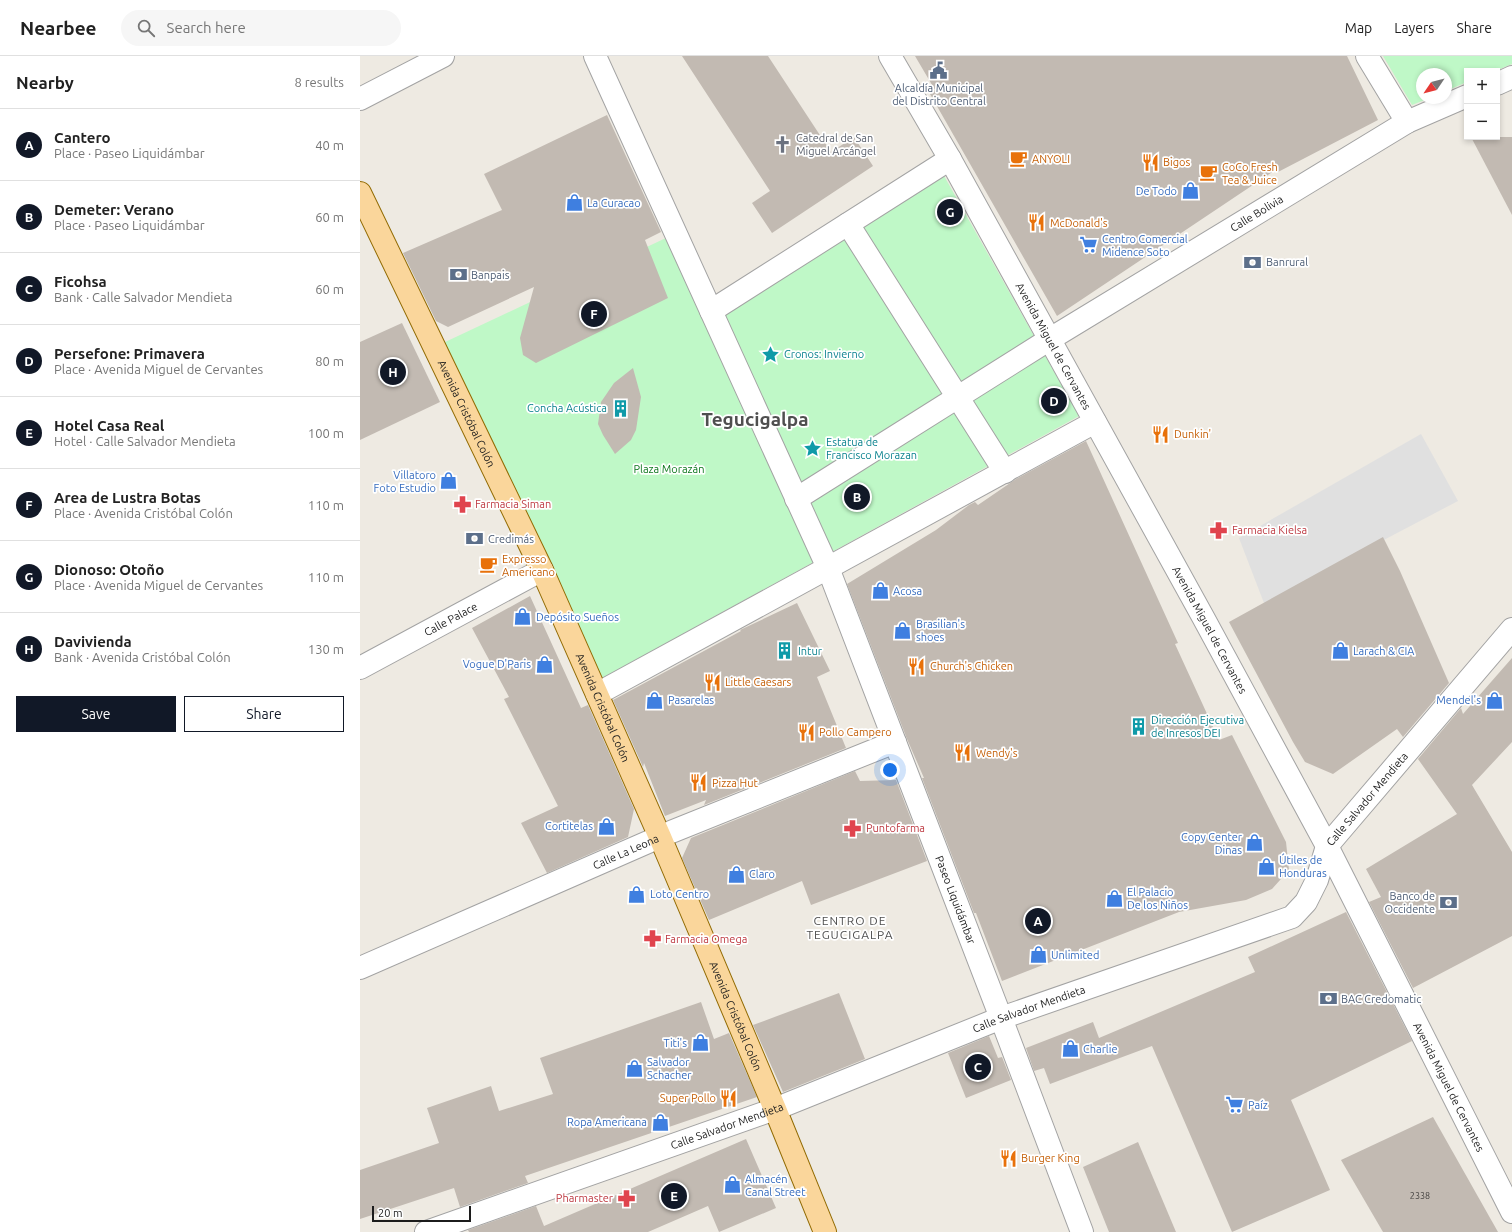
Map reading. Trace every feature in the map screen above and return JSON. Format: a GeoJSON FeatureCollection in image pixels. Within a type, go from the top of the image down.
{"type":"FeatureCollection","features":[{"type":"Feature","properties":{"kind":"main road","name":"Avenida Cristóbal Colón"},"geometry":{"type":"LineString","coordinates":[[360,193],[542,570],[660,837],[775,1109],[825,1232]]}},
{"type":"Feature","properties":{"kind":"street"},"geometry":{"type":"LineString","coordinates":[[360,98],[443,56]]}},
{"type":"Feature","properties":{"kind":"street","name":"Paseo Liquidámbar"},"geometry":{"type":"LineString","coordinates":[[596,56],[828,568],[1082,1232]]}},
{"type":"Feature","properties":{"kind":"street","name":"Avenida Miguel de Cervantes"},"geometry":{"type":"LineString","coordinates":[[890,56],[950,159],[1050,339],[1327,846],[1512,1212]]}},
{"type":"Feature","properties":{"kind":"street"},"geometry":{"type":"LineString","coordinates":[[1367,56],[1407,122]]}},
{"type":"Feature","properties":{"kind":"street"},"geometry":{"type":"LineString","coordinates":[[1500,83],[1512,77]]}},
{"type":"Feature","properties":{"kind":"street","name":"Calle Bolivia"},"geometry":{"type":"LineString","coordinates":[[796,499],[1050,339],[1407,122],[1464,97]]}},
{"type":"Feature","properties":{"kind":"street"},"geometry":{"type":"LineString","coordinates":[[711,311],[950,159]]}},
{"type":"Feature","properties":{"kind":"street"},"geometry":{"type":"LineString","coordinates":[[848,224],[1005,472]]}},
{"type":"Feature","properties":{"kind":"street"},"geometry":{"type":"LineString","coordinates":[[597,694],[1095,422]]}},
{"type":"Feature","properties":{"kind":"street","name":"Calle Palace"},"geometry":{"type":"LineString","coordinates":[[360,668],[542,570]]}},
{"type":"Feature","properties":{"kind":"street","name":"Calle Salvador Mendieta"},"geometry":{"type":"LineString","coordinates":[[426,1232],[775,1109],[1001,1018],[1292,917],[1306,902],[1317,880],[1327,846],[1512,629]]}},
{"type":"Feature","properties":{"kind":"street","name":"Calle La Leona"},"geometry":{"type":"LineString","coordinates":[[360,968],[660,837],[894,742]]}},
{"type":"Feature","properties":{"kind":"green space"},"geometry":{"type":"Polygon","coordinates":[[[1383,56],[1512,56],[1512,64],[1500,69],[1464,68],[1464,83],[1452,88],[1452,68],[1416,68],[1416,103],[1412,105],[1383,56]]]}},
{"type":"Feature","properties":{"kind":"green space","name":"Plaza Morazán"},"geometry":{"type":"Polygon","coordinates":[[[943,174],[1079,416],[601,679],[443,343],[668,237],[710,323],[943,174]]]}},
{"type":"Feature","properties":{"kind":"shaded area"},"geometry":{"type":"Polygon","coordinates":[[[1421,434],[1458,501],[1264,603],[1239,538],[1421,434]]]}},
{"type":"Feature","properties":{"kind":"building","name":"Catedral de San Miguel Arcángel"},"geometry":{"type":"Polygon","coordinates":[[[682,56],[768,56],[831,152],[854,137],[873,166],[772,233],[752,203],[770,191],[682,56]]]}},
{"type":"Feature","properties":{"kind":"building","name":"Centro Comercial Midence Soto"},"geometry":{"type":"Polygon","coordinates":[[[915,56],[1347,56],[1378,120],[1278,172],[1277,169],[1057,316],[930,94],[935,90],[915,56]]]}},
{"type":"Feature","properties":{"kind":"building"},"geometry":{"type":"Polygon","coordinates":[[[607,115],[661,232],[645,240],[668,298],[536,363],[523,355],[520,338],[534,287],[448,327],[436,321],[403,253],[502,210],[484,174],[607,115]]]}},
{"type":"Feature","properties":{"kind":"building"},"geometry":{"type":"Polygon","coordinates":[[[1500,137],[1512,137],[1512,215],[1473,140],[1500,140],[1500,137]]]}},
{"type":"Feature","properties":{"kind":"building"},"geometry":{"type":"Polygon","coordinates":[[[402,323],[440,402],[360,440],[360,342],[402,323]]]}},
{"type":"Feature","properties":{"kind":"building","name":"Concha Acústica"},"geometry":{"type":"Polygon","coordinates":[[[633,368],[641,397],[636,430],[631,440],[615,454],[598,424],[601,402],[614,383],[633,368]]]}},
{"type":"Feature","properties":{"kind":"building"},"geometry":{"type":"Polygon","coordinates":[[[1086,441],[1178,643],[1175,644],[1219,740],[1232,735],[1286,842],[1289,870],[1272,889],[1246,900],[1179,912],[1002,981],[976,913],[974,913],[922,778],[924,778],[907,739],[847,584],[936,530],[969,505],[975,502],[978,505],[1016,479],[1086,441]]]}},
{"type":"Feature","properties":{"kind":"building","name":"Larach & CIA"},"geometry":{"type":"Polygon","coordinates":[[[1383,537],[1400,571],[1449,683],[1403,737],[1397,729],[1333,774],[1305,762],[1229,622],[1383,537]]]}},
{"type":"Feature","properties":{"kind":"building"},"geometry":{"type":"Polygon","coordinates":[[[530,596],[581,708],[588,705],[634,809],[628,837],[547,873],[521,823],[558,806],[504,699],[509,697],[472,628],[530,596]]]}},
{"type":"Feature","properties":{"kind":"building"},"geometry":{"type":"Polygon","coordinates":[[[797,603],[830,671],[817,677],[846,748],[704,805],[706,800],[665,816],[644,763],[643,767],[613,700],[741,631],[740,630],[797,603]]]}},
{"type":"Feature","properties":{"kind":"building","name":"Banco de Occidente"},"geometry":{"type":"Polygon","coordinates":[[[1512,658],[1512,742],[1472,785],[1512,852],[1512,936],[1413,988],[1369,902],[1381,897],[1366,869],[1457,814],[1418,759],[1461,708],[1463,714],[1512,658]]]}},
{"type":"Feature","properties":{"kind":"building"},"geometry":{"type":"Polygon","coordinates":[[[855,771],[860,781],[896,780],[927,861],[811,905],[802,881],[709,920],[682,858],[691,838],[855,771]]]}},
{"type":"Feature","properties":{"kind":"building"},"geometry":{"type":"Polygon","coordinates":[[[1346,912],[1412,1041],[1291,1100],[1330,1190],[1232,1232],[1152,1046],[1050,1084],[1044,1068],[1034,1071],[1026,1048],[1093,1022],[1099,1038],[1255,972],[1248,957],[1346,912]]]}},
{"type":"Feature","properties":{"kind":"building"},"geometry":{"type":"Polygon","coordinates":[[[839,993],[865,1059],[783,1092],[753,1025],[839,993]]]}},
{"type":"Feature","properties":{"kind":"building"},"geometry":{"type":"Polygon","coordinates":[[[701,1002],[714,1039],[729,1033],[757,1097],[525,1176],[528,1183],[460,1207],[454,1188],[360,1219],[360,1170],[439,1143],[427,1108],[491,1086],[499,1111],[553,1094],[540,1058],[701,1002]]]}},
{"type":"Feature","properties":{"kind":"building"},"geometry":{"type":"Polygon","coordinates":[[[989,1036],[998,1058],[1002,1057],[1011,1080],[966,1098],[948,1053],[989,1036]]]}},
{"type":"Feature","properties":{"kind":"building"},"geometry":{"type":"Polygon","coordinates":[[[1433,1117],[1498,1232],[1383,1232],[1341,1160],[1433,1117]]]}},
{"type":"Feature","properties":{"kind":"building"},"geometry":{"type":"Polygon","coordinates":[[[746,1139],[776,1208],[719,1232],[708,1206],[648,1232],[469,1232],[468,1230],[536,1206],[544,1226],[746,1139]]]}},
{"type":"Feature","properties":{"kind":"building"},"geometry":{"type":"Polygon","coordinates":[[[1138,1142],[1176,1232],[1109,1232],[1083,1167],[1138,1142]]]}},
{"type":"Feature","properties":{"kind":"place","name":"Alcaldía Municipal del Distrito Central"},"geometry":{"type":"Point","coordinates":[939,70]}},
{"type":"Feature","properties":{"kind":"place","name":"Catedral de San Miguel Arcángel"},"geometry":{"type":"Point","coordinates":[783,144]}},
{"type":"Feature","properties":{"kind":"place","name":"ANYOLI"},"geometry":{"type":"Point","coordinates":[1019,159]}},
{"type":"Feature","properties":{"kind":"place","name":"Bigos"},"geometry":{"type":"Point","coordinates":[1150,162]}},
{"type":"Feature","properties":{"kind":"place","name":"CoCo Fresh Tea & Juice"},"geometry":{"type":"Point","coordinates":[1209,173]}},
{"type":"Feature","properties":{"kind":"place","name":"De Todo"},"geometry":{"type":"Point","coordinates":[1190,191]}},
{"type":"Feature","properties":{"kind":"place","name":"La Curacao"},"geometry":{"type":"Point","coordinates":[574,203]}},
{"type":"Feature","properties":{"kind":"place","name":"Dionoso: Otoño"},"geometry":{"type":"Point","coordinates":[950,212]}},
{"type":"Feature","properties":{"kind":"place","name":"McDonald's"},"geometry":{"type":"Point","coordinates":[1037,223]}},
{"type":"Feature","properties":{"kind":"place","name":"Centro Comercial Midence Soto"},"geometry":{"type":"Point","coordinates":[1089,245]}},
{"type":"Feature","properties":{"kind":"place","name":"Banrural"},"geometry":{"type":"Point","coordinates":[1253,262]}},
{"type":"Feature","properties":{"kind":"place","name":"Banpais"},"geometry":{"type":"Point","coordinates":[458,275]}},
{"type":"Feature","properties":{"kind":"place","name":"Area de Lustra Botas"},"geometry":{"type":"Point","coordinates":[594,314]}},
{"type":"Feature","properties":{"kind":"place","name":"Cronos: Invierno"},"geometry":{"type":"Point","coordinates":[771,354]}},
{"type":"Feature","properties":{"kind":"place","name":"Davivienda"},"geometry":{"type":"Point","coordinates":[393,372]}},
{"type":"Feature","properties":{"kind":"place","name":"Persefone: Primavera"},"geometry":{"type":"Point","coordinates":[1054,401]}},
{"type":"Feature","properties":{"kind":"place","name":"Concha Acústica"},"geometry":{"type":"Point","coordinates":[620,408]}},
{"type":"Feature","properties":{"kind":"place","name":"Dunkin'"},"geometry":{"type":"Point","coordinates":[1161,434]}},
{"type":"Feature","properties":{"kind":"place","name":"Estatua de Francisco Morazan"},"geometry":{"type":"Point","coordinates":[813,448]}},
{"type":"Feature","properties":{"kind":"place","name":"Villatoro Foto Estudio"},"geometry":{"type":"Point","coordinates":[449,481]}},
{"type":"Feature","properties":{"kind":"place","name":"Demeter: Verano"},"geometry":{"type":"Point","coordinates":[857,497]}},
{"type":"Feature","properties":{"kind":"place","name":"Farmacia Siman"},"geometry":{"type":"Point","coordinates":[462,504]}},
{"type":"Feature","properties":{"kind":"place","name":"Farmacia Kielsa"},"geometry":{"type":"Point","coordinates":[1219,530]}},
{"type":"Feature","properties":{"kind":"place","name":"Credimás"},"geometry":{"type":"Point","coordinates":[475,539]}},
{"type":"Feature","properties":{"kind":"place","name":"Expresso Americano"},"geometry":{"type":"Point","coordinates":[489,565]}},
{"type":"Feature","properties":{"kind":"place","name":"Acosa"},"geometry":{"type":"Point","coordinates":[880,591]}},
{"type":"Feature","properties":{"kind":"place","name":"Depósito Sueños"},"geometry":{"type":"Point","coordinates":[523,617]}},
{"type":"Feature","properties":{"kind":"place","name":"Brasilian's shoes"},"geometry":{"type":"Point","coordinates":[903,630]}},
{"type":"Feature","properties":{"kind":"place","name":"Intur"},"geometry":{"type":"Point","coordinates":[785,651]}},
{"type":"Feature","properties":{"kind":"place","name":"Larach & CIA"},"geometry":{"type":"Point","coordinates":[1340,651]}},
{"type":"Feature","properties":{"kind":"place","name":"Vogue D'Paris"},"geometry":{"type":"Point","coordinates":[544,664]}},
{"type":"Feature","properties":{"kind":"place","name":"Church's Chicken"},"geometry":{"type":"Point","coordinates":[917,666]}},
{"type":"Feature","properties":{"kind":"place","name":"Little Caesars"},"geometry":{"type":"Point","coordinates":[712,682]}},
{"type":"Feature","properties":{"kind":"place","name":"Pasarelas"},"geometry":{"type":"Point","coordinates":[655,700]}},
{"type":"Feature","properties":{"kind":"place","name":"Mendel's"},"geometry":{"type":"Point","coordinates":[1494,700]}},
{"type":"Feature","properties":{"kind":"place","name":"Dirección Ejecutiva de Inresos DEI"},"geometry":{"type":"Point","coordinates":[1138,726]}},
{"type":"Feature","properties":{"kind":"place","name":"Pollo Campero"},"geometry":{"type":"Point","coordinates":[806,732]}},
{"type":"Feature","properties":{"kind":"place","name":"Wendy's"},"geometry":{"type":"Point","coordinates":[963,753]}},
{"type":"Feature","properties":{"kind":"place","name":"Pizza Hut"},"geometry":{"type":"Point","coordinates":[699,783]}},
{"type":"Feature","properties":{"kind":"place","name":"Cortitelas"},"geometry":{"type":"Point","coordinates":[606,826]}},
{"type":"Feature","properties":{"kind":"place","name":"Puntofarma"},"geometry":{"type":"Point","coordinates":[853,828]}},
{"type":"Feature","properties":{"kind":"place","name":"Copy Center Dinas"},"geometry":{"type":"Point","coordinates":[1255,843]}},
{"type":"Feature","properties":{"kind":"place","name":"Útiles de Honduras"},"geometry":{"type":"Point","coordinates":[1266,866]}},
{"type":"Feature","properties":{"kind":"place","name":"Claro"},"geometry":{"type":"Point","coordinates":[736,874]}},
{"type":"Feature","properties":{"kind":"place","name":"Loto Centro"},"geometry":{"type":"Point","coordinates":[637,894]}},
{"type":"Feature","properties":{"kind":"place","name":"El Palacio De los Niños"},"geometry":{"type":"Point","coordinates":[1114,898]}},
{"type":"Feature","properties":{"kind":"place","name":"Banco de Occidente"},"geometry":{"type":"Point","coordinates":[1448,902]}},
{"type":"Feature","properties":{"kind":"place","name":"Cantero"},"geometry":{"type":"Point","coordinates":[1038,921]}},
{"type":"Feature","properties":{"kind":"place","name":"Farmacia Omega"},"geometry":{"type":"Point","coordinates":[652,939]}},
{"type":"Feature","properties":{"kind":"place","name":"Unlimited"},"geometry":{"type":"Point","coordinates":[1038,955]}},
{"type":"Feature","properties":{"kind":"place","name":"BAC Credomatic"},"geometry":{"type":"Point","coordinates":[1328,999]}},
{"type":"Feature","properties":{"kind":"place","name":"Titi's"},"geometry":{"type":"Point","coordinates":[700,1043]}},
{"type":"Feature","properties":{"kind":"place","name":"Charlie"},"geometry":{"type":"Point","coordinates":[1070,1049]}},
{"type":"Feature","properties":{"kind":"place","name":"Ficohsa"},"geometry":{"type":"Point","coordinates":[978,1067]}},
{"type":"Feature","properties":{"kind":"place","name":"Salvador Schacher"},"geometry":{"type":"Point","coordinates":[634,1068]}},
{"type":"Feature","properties":{"kind":"place","name":"Super Pollo"},"geometry":{"type":"Point","coordinates":[729,1098]}},
{"type":"Feature","properties":{"kind":"place","name":"Paíz"},"geometry":{"type":"Point","coordinates":[1235,1105]}},
{"type":"Feature","properties":{"kind":"place","name":"Ropa Americana"},"geometry":{"type":"Point","coordinates":[660,1122]}},
{"type":"Feature","properties":{"kind":"place","name":"Burger King"},"geometry":{"type":"Point","coordinates":[1008,1158]}},
{"type":"Feature","properties":{"kind":"place","name":"Almacén Canal Street"},"geometry":{"type":"Point","coordinates":[732,1185]}},
{"type":"Feature","properties":{"kind":"place","name":"Hotel Casa Real"},"geometry":{"type":"Point","coordinates":[674,1196]}},
{"type":"Feature","properties":{"kind":"place","name":"Pharmaster"},"geometry":{"type":"Point","coordinates":[626,1198]}},
{"type":"Feature","properties":{"kind":"district","name":"Tegucigalpa"},"geometry":{"type":"Point","coordinates":[755,419]}},
{"type":"Feature","properties":{"kind":"district","name":"CENTRO DE TEGUCIGALPA"},"geometry":{"type":"Point","coordinates":[850,927]}}]}
